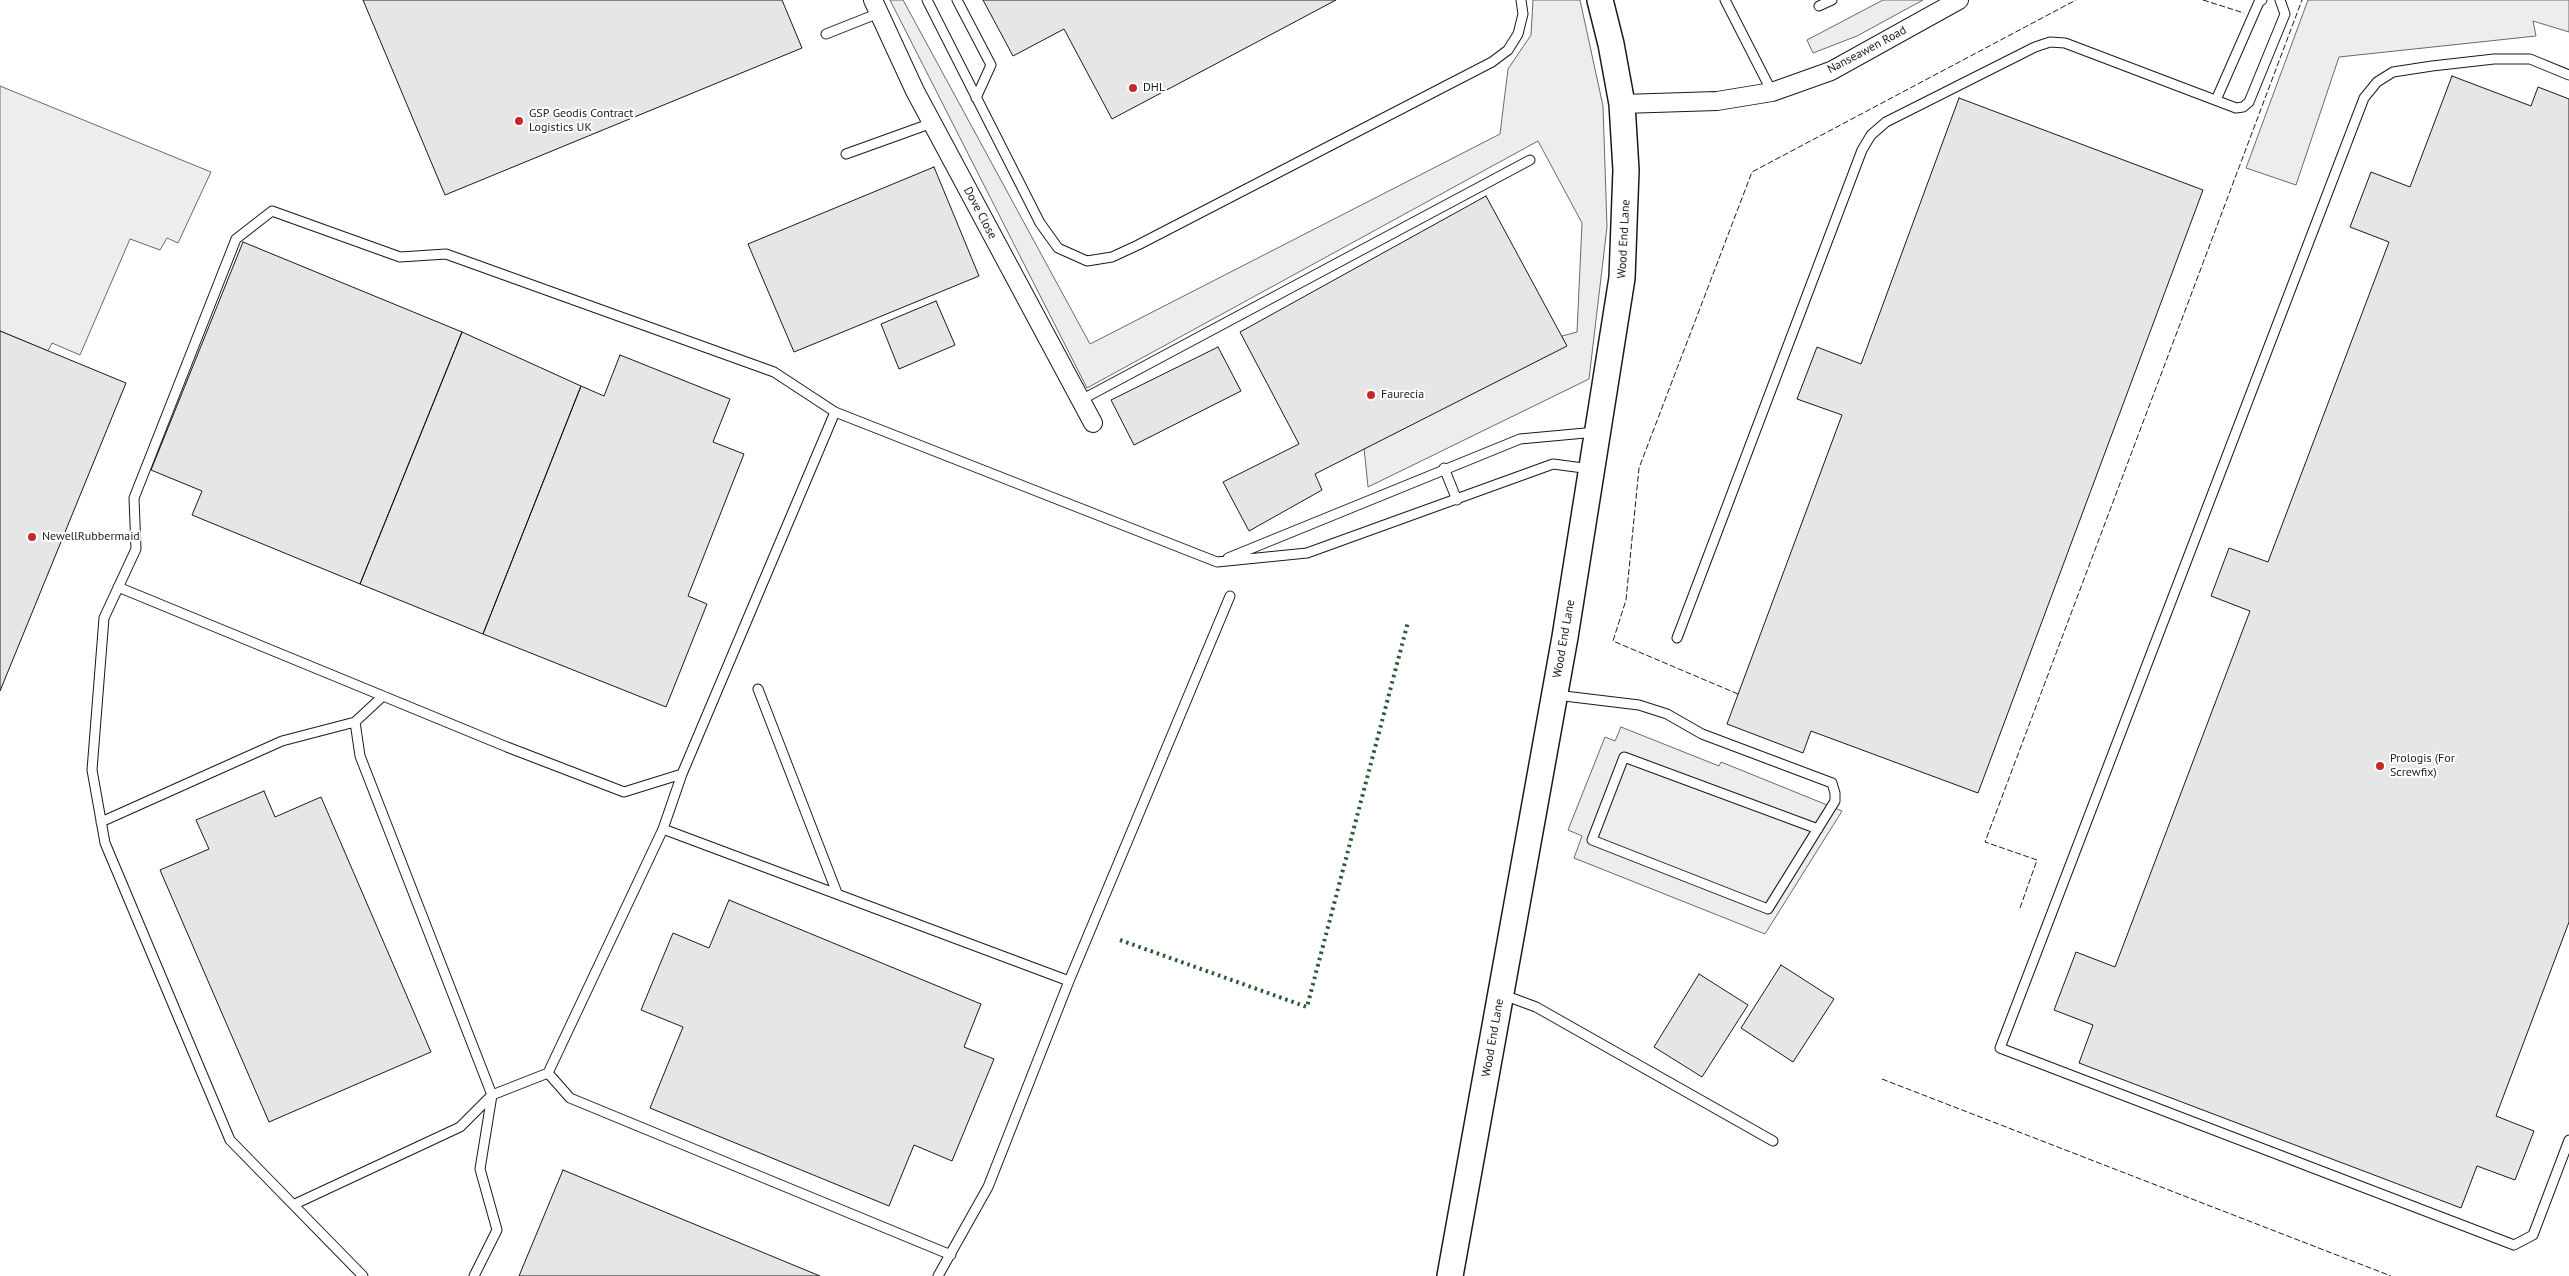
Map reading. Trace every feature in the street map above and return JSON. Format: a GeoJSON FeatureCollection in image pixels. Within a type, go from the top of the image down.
{"type":"FeatureCollection","features":[{"type":"Feature","properties":{"kind":"street","name":"Wood End Lane"},"geometry":{"type":"LineString","coordinates":[[1450,1276],[1555,695],[1591,469],[1590,432],[1617,317],[1625,242],[1626,170],[1622,104],[1611,44],[1600,0]]}},
{"type":"Feature","properties":{"kind":"street","name":"Nanseawen Road"},"geometry":{"type":"LineString","coordinates":[[1622,104],[1717,101],[1772,92],[1831,71],[1959,0]]}},
{"type":"Feature","properties":{"kind":"street","name":"Dove Close"},"geometry":{"type":"LineString","coordinates":[[876,7],[932,123],[1093,423]]}},
{"type":"Feature","properties":{"kind":"lane"},"geometry":{"type":"LineString","coordinates":[[927,0],[1040,223],[1058,248],[1087,261],[1112,257],[1492,62],[1508,50],[1518,34],[1523,14],[1521,0]]}},
{"type":"Feature","properties":{"kind":"lane"},"geometry":{"type":"LineString","coordinates":[[957,0],[991,65],[976,98]]}},
{"type":"Feature","properties":{"kind":"lane"},"geometry":{"type":"LineString","coordinates":[[1725,0],[1772,92]]}},
{"type":"Feature","properties":{"kind":"lane"},"geometry":{"type":"LineString","coordinates":[[1819,6],[1832,0]]}},
{"type":"Feature","properties":{"kind":"lane"},"geometry":{"type":"LineString","coordinates":[[2216,100],[2259,2],[2262,0]]}},
{"type":"Feature","properties":{"kind":"lane"},"geometry":{"type":"LineString","coordinates":[[1677,638],[1862,150],[1871,135],[1886,122],[2035,47],[2050,42],[2065,43],[2236,108],[2243,107],[2249,102],[2285,14],[2280,0]]}},
{"type":"Feature","properties":{"kind":"lane"},"geometry":{"type":"LineString","coordinates":[[826,34],[876,7]]}},
{"type":"Feature","properties":{"kind":"lane"},"geometry":{"type":"LineString","coordinates":[[2569,75],[2530,60],[2494,59],[2393,72],[2377,82],[2364,98],[2000,1048],[2514,1245],[2534,1235],[2569,1140]]}},
{"type":"Feature","properties":{"kind":"lane"},"geometry":{"type":"LineString","coordinates":[[846,154],[932,123]]}},
{"type":"Feature","properties":{"kind":"lane"},"geometry":{"type":"LineString","coordinates":[[1081,400],[1530,160]]}},
{"type":"Feature","properties":{"kind":"lane"},"geometry":{"type":"LineString","coordinates":[[363,1276],[295,1204],[230,1140],[105,843],[92,770],[104,618],[136,549],[134,498],[236,239],[272,211],[400,258],[446,254],[774,372],[835,412],[1217,562],[1307,553],[1553,464],[1591,469]]}},
{"type":"Feature","properties":{"kind":"lane"},"geometry":{"type":"LineString","coordinates":[[295,1204],[460,1127],[492,1095],[548,1073],[663,829],[682,774],[835,412]]}},
{"type":"Feature","properties":{"kind":"lane"},"geometry":{"type":"LineString","coordinates":[[1217,562],[1444,468],[1520,439],[1590,432]]}},
{"type":"Feature","properties":{"kind":"lane"},"geometry":{"type":"LineString","coordinates":[[1444,468],[1456,500]]}},
{"type":"Feature","properties":{"kind":"lane"},"geometry":{"type":"LineString","coordinates":[[118,587],[383,696],[624,792],[682,774]]}},
{"type":"Feature","properties":{"kind":"lane"},"geometry":{"type":"LineString","coordinates":[[938,1276],[988,1187],[1069,982],[1230,596]]}},
{"type":"Feature","properties":{"kind":"lane"},"geometry":{"type":"LineString","coordinates":[[758,688],[837,893]]}},
{"type":"Feature","properties":{"kind":"lane"},"geometry":{"type":"LineString","coordinates":[[1555,695],[1639,705],[1667,714],[1702,734],[1832,783],[1835,801],[1818,829],[1768,909],[1592,840],[1624,758],[1818,829]]}},
{"type":"Feature","properties":{"kind":"lane"},"geometry":{"type":"LineString","coordinates":[[101,822],[282,741],[355,722],[383,696]]}},
{"type":"Feature","properties":{"kind":"lane"},"geometry":{"type":"LineString","coordinates":[[355,722],[360,756],[492,1095],[480,1169],[497,1230],[474,1276]]}},
{"type":"Feature","properties":{"kind":"lane"},"geometry":{"type":"LineString","coordinates":[[663,829],[1069,982]]}},
{"type":"Feature","properties":{"kind":"lane"},"geometry":{"type":"LineString","coordinates":[[1501,994],[1536,1007],[1773,1141]]}},
{"type":"Feature","properties":{"kind":"lane"},"geometry":{"type":"LineString","coordinates":[[548,1073],[570,1098],[950,1255]]}},
{"type":"Feature","properties":{"kind":"shaded area"},"geometry":{"type":"Polygon","coordinates":[[[890,0],[903,0],[1090,344],[1500,134],[1508,69],[1531,35],[1533,0],[1580,0],[1603,106],[1607,227],[1589,379],[1368,487],[1364,448],[1562,336],[1577,332],[1582,223],[1538,141],[1087,388],[890,0]]]}},
{"type":"Feature","properties":{"kind":"shaded area"},"geometry":{"type":"Polygon","coordinates":[[[1883,0],[1923,0],[1857,36],[1813,53],[1807,40],[1883,0]]]}},
{"type":"Feature","properties":{"kind":"shaded area"},"geometry":{"type":"Polygon","coordinates":[[[2308,0],[2569,0],[2569,32],[2533,21],[2536,36],[2339,57],[2296,185],[2246,168],[2308,0]]]}},
{"type":"Feature","properties":{"kind":"shaded area"},"geometry":{"type":"Polygon","coordinates":[[[0,86],[211,172],[178,243],[167,238],[160,250],[130,239],[80,355],[52,343],[48,351],[0,331],[0,86]]]}},
{"type":"Feature","properties":{"kind":"shaded area"},"geometry":{"type":"Polygon","coordinates":[[[1621,727],[1719,766],[1721,762],[1842,811],[1765,934],[1574,858],[1582,836],[1568,830],[1605,737],[1615,741],[1621,727]]]}},
{"type":"Feature","properties":{"kind":"building","name":"GSP Geodis Contract Logistics UK"},"geometry":{"type":"Polygon","coordinates":[[[363,0],[782,0],[802,48],[445,195],[363,0]]]}},
{"type":"Feature","properties":{"kind":"building","name":"DHL"},"geometry":{"type":"Polygon","coordinates":[[[983,0],[1336,0],[1112,119],[1064,29],[1013,56],[983,0]]]}},
{"type":"Feature","properties":{"kind":"building","name":"Prologis (For Screwfix)"},"geometry":{"type":"Polygon","coordinates":[[[2452,76],[2531,106],[2538,87],[2569,99],[2569,922],[2496,1116],[2534,1131],[2515,1180],[2477,1166],[2461,1208],[2079,1063],[2093,1025],[2054,1010],[2076,952],[2115,967],[2250,611],[2211,596],[2229,548],[2268,562],[2389,242],[2350,227],[2371,172],[2410,187],[2452,76]]]}},
{"type":"Feature","properties":{"kind":"building"},"geometry":{"type":"Polygon","coordinates":[[[1959,98],[2203,190],[1978,793],[1811,731],[1803,753],[1727,724],[1842,415],[1797,399],[1817,347],[1861,364],[1959,98]]]}},
{"type":"Feature","properties":{"kind":"building"},"geometry":{"type":"Polygon","coordinates":[[[934,167],[979,276],[794,352],[748,244],[934,167]]]}},
{"type":"Feature","properties":{"kind":"building","name":"Faurecia"},"geometry":{"type":"Polygon","coordinates":[[[1486,196],[1567,346],[1315,474],[1322,490],[1249,531],[1223,482],[1299,444],[1240,332],[1486,196]]]}},
{"type":"Feature","properties":{"kind":"building"},"geometry":{"type":"Polygon","coordinates":[[[243,242],[462,332],[360,584],[192,515],[202,491],[151,470],[243,242]]]}},
{"type":"Feature","properties":{"kind":"building"},"geometry":{"type":"Polygon","coordinates":[[[936,301],[955,345],[899,369],[881,324],[936,301]]]}},
{"type":"Feature","properties":{"kind":"building","name":"NewellRubbermaid"},"geometry":{"type":"Polygon","coordinates":[[[0,331],[126,383],[0,691],[0,331]]]}},
{"type":"Feature","properties":{"kind":"building"},"geometry":{"type":"Polygon","coordinates":[[[462,332],[581,386],[483,634],[360,584],[462,332]]]}},
{"type":"Feature","properties":{"kind":"building"},"geometry":{"type":"Polygon","coordinates":[[[1218,347],[1241,391],[1134,445],[1111,400],[1218,347]]]}},
{"type":"Feature","properties":{"kind":"building"},"geometry":{"type":"Polygon","coordinates":[[[620,355],[730,399],[713,442],[744,454],[688,596],[707,604],[666,707],[483,634],[581,386],[604,396],[620,355]]]}},
{"type":"Feature","properties":{"kind":"building"},"geometry":{"type":"Polygon","coordinates":[[[264,791],[275,817],[321,797],[431,1052],[269,1122],[160,870],[209,849],[196,820],[264,791]]]}},
{"type":"Feature","properties":{"kind":"building"},"geometry":{"type":"Polygon","coordinates":[[[729,900],[981,1004],[964,1047],[994,1059],[952,1161],[914,1145],[889,1206],[650,1108],[683,1027],[641,1010],[673,933],[709,948],[729,900]]]}},
{"type":"Feature","properties":{"kind":"building"},"geometry":{"type":"Polygon","coordinates":[[[1781,965],[1834,999],[1793,1062],[1741,1028],[1781,965]]]}},
{"type":"Feature","properties":{"kind":"building"},"geometry":{"type":"Polygon","coordinates":[[[1699,974],[1748,1005],[1702,1077],[1654,1047],[1699,974]]]}},
{"type":"Feature","properties":{"kind":"building"},"geometry":{"type":"Polygon","coordinates":[[[563,1170],[820,1276],[519,1276],[563,1170]]]}},
{"type":"Feature","properties":{"kind":"hedge"},"geometry":{"type":"LineString","coordinates":[[1120,940],[1307,1007],[1408,622]]}},
{"type":"Feature","properties":{"kind":"fence"},"geometry":{"type":"LineString","coordinates":[[1738,694],[1613,641],[1626,600],[1639,468],[1752,172],[2076,0]]}},
{"type":"Feature","properties":{"kind":"fence"},"geometry":{"type":"LineString","coordinates":[[2203,0],[2244,13]]}},
{"type":"Feature","properties":{"kind":"fence"},"geometry":{"type":"LineString","coordinates":[[2020,908],[2037,860],[1985,842],[2302,0]]}},
{"type":"Feature","properties":{"kind":"fence"},"geometry":{"type":"LineString","coordinates":[[1882,1079],[2391,1276]]}},
{"type":"Feature","properties":{"kind":"place","name":"DHL"},"geometry":{"type":"Point","coordinates":[1133,88]}},
{"type":"Feature","properties":{"kind":"place","name":"GSP Geodis Contract Logistics UK"},"geometry":{"type":"Point","coordinates":[519,121]}},
{"type":"Feature","properties":{"kind":"place","name":"Faurecia"},"geometry":{"type":"Point","coordinates":[1371,395]}},
{"type":"Feature","properties":{"kind":"place","name":"NewellRubbermaid"},"geometry":{"type":"Point","coordinates":[32,537]}},
{"type":"Feature","properties":{"kind":"place","name":"Prologis (For Screwfix)"},"geometry":{"type":"Point","coordinates":[2380,766]}}]}
